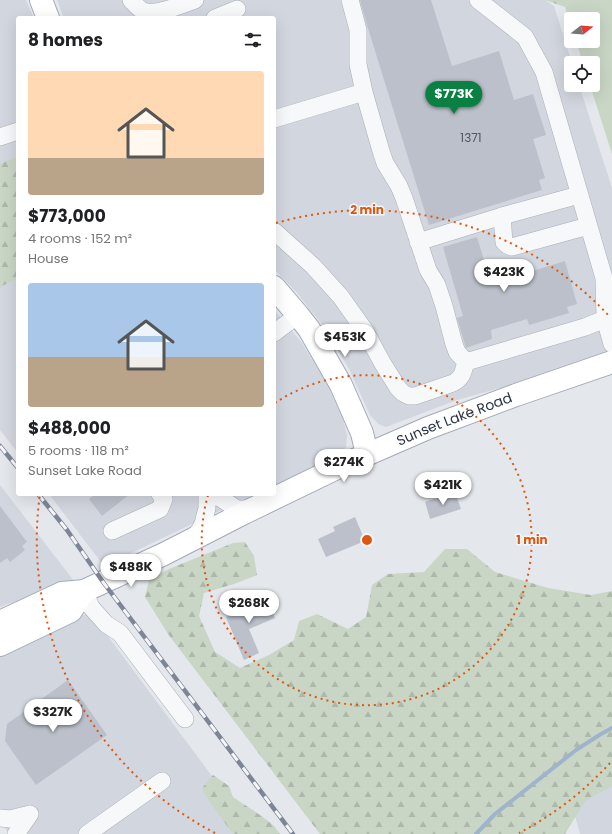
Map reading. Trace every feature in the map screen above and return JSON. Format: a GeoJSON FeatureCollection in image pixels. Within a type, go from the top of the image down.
{"type":"FeatureCollection","features":[{"type":"Feature","properties":{"kind":"main road"},"geometry":{"type":"LineString","coordinates":[[40,0],[47,16]]}},
{"type":"Feature","properties":{"kind":"main road"},"geometry":{"type":"LineString","coordinates":[[276,290],[298,315],[312,335],[341,385],[362,433],[366,454]]}},
{"type":"Feature","properties":{"kind":"main road","name":"Sunset Lake Road"},"geometry":{"type":"LineString","coordinates":[[0,622],[62,593],[84,591],[194,539],[366,454],[428,428],[516,395],[612,362]]}},
{"type":"Feature","properties":{"kind":"main road"},"geometry":{"type":"LineString","coordinates":[[0,645],[71,611],[84,591]]}},
{"type":"Feature","properties":{"kind":"lane"},"geometry":{"type":"LineString","coordinates":[[131,0],[139,9],[146,12],[156,12],[195,0]]}},
{"type":"Feature","properties":{"kind":"lane"},"geometry":{"type":"LineString","coordinates":[[350,0],[358,30],[358,64],[364,92],[385,163],[399,186],[404,198],[428,270],[437,285],[457,352],[466,362]]}},
{"type":"Feature","properties":{"kind":"lane"},"geometry":{"type":"LineString","coordinates":[[478,0],[525,37],[544,72],[604,278],[605,319],[612,344]]}},
{"type":"Feature","properties":{"kind":"lane"},"geometry":{"type":"LineString","coordinates":[[219,16],[237,9]]}},
{"type":"Feature","properties":{"kind":"lane"},"geometry":{"type":"LineString","coordinates":[[276,118],[364,92]]}},
{"type":"Feature","properties":{"kind":"lane"},"geometry":{"type":"LineString","coordinates":[[0,137],[16,132]]}},
{"type":"Feature","properties":{"kind":"lane"},"geometry":{"type":"LineString","coordinates":[[418,242],[502,216],[580,195]]}},
{"type":"Feature","properties":{"kind":"lane"},"geometry":{"type":"LineString","coordinates":[[502,216],[504,242],[512,247],[588,226]]}},
{"type":"Feature","properties":{"kind":"lane"},"geometry":{"type":"LineString","coordinates":[[276,233],[313,266],[341,297],[365,330],[398,388],[403,393],[409,396],[415,396],[458,381],[461,378],[466,362]]}},
{"type":"Feature","properties":{"kind":"lane"},"geometry":{"type":"LineString","coordinates":[[276,332],[298,315]]}},
{"type":"Feature","properties":{"kind":"lane"},"geometry":{"type":"LineString","coordinates":[[466,362],[585,327],[605,319]]}},
{"type":"Feature","properties":{"kind":"lane"},"geometry":{"type":"LineString","coordinates":[[112,531],[160,509],[164,499],[162,496]]}},
{"type":"Feature","properties":{"kind":"lane"},"geometry":{"type":"LineString","coordinates":[[194,539],[203,524],[207,508],[207,496]]}},
{"type":"Feature","properties":{"kind":"lane"},"geometry":{"type":"LineString","coordinates":[[217,496],[237,509],[252,509]]}},
{"type":"Feature","properties":{"kind":"lane"},"geometry":{"type":"LineString","coordinates":[[84,591],[91,606],[106,624],[120,633],[185,719]]}},
{"type":"Feature","properties":{"kind":"lane"},"geometry":{"type":"LineString","coordinates":[[88,834],[162,780]]}},
{"type":"Feature","properties":{"kind":"lane"},"geometry":{"type":"LineString","coordinates":[[0,818],[10,819],[30,814],[16,834]]}},
{"type":"Feature","properties":{"kind":"shaded area"},"geometry":{"type":"Polygon","coordinates":[[[0,0],[26,0],[33,16],[16,16],[16,450],[0,430],[0,0]]]}},
{"type":"Feature","properties":{"kind":"shaded area"},"geometry":{"type":"Polygon","coordinates":[[[57,0],[545,0],[554,6],[564,38],[564,48],[567,48],[570,56],[564,56],[564,92],[581,92],[612,188],[612,351],[540,377],[457,400],[386,427],[378,424],[370,415],[349,369],[324,327],[297,293],[276,271],[276,16],[63,16],[57,0]]]}},
{"type":"Feature","properties":{"kind":"shaded area"},"geometry":{"type":"Polygon","coordinates":[[[276,312],[302,343],[326,382],[343,419],[347,435],[346,447],[341,454],[276,484],[276,312]]]}},
{"type":"Feature","properties":{"kind":"shaded area"},"geometry":{"type":"Polygon","coordinates":[[[0,485],[74,581],[57,589],[0,607],[0,485]]]}},
{"type":"Feature","properties":{"kind":"shaded area"},"geometry":{"type":"Polygon","coordinates":[[[51,496],[251,496],[104,566],[51,496]]]}},
{"type":"Feature","properties":{"kind":"shaded area"},"geometry":{"type":"Polygon","coordinates":[[[90,612],[255,834],[9,834],[0,820],[0,655],[90,612]]]}},
{"type":"Feature","properties":{"kind":"shaded area"},"geometry":{"type":"Polygon","coordinates":[[[612,766],[612,834],[580,834],[567,787],[612,766]]]}},
{"type":"Feature","properties":{"kind":"green space"},"geometry":{"type":"Polygon","coordinates":[[[545,0],[572,0],[565,7],[545,0]]]}},
{"type":"Feature","properties":{"kind":"green space"},"geometry":{"type":"Polygon","coordinates":[[[572,0],[612,0],[612,154],[592,92],[600,92],[600,56],[581,56],[578,48],[600,48],[600,12],[566,12],[565,7],[572,0]]]}},
{"type":"Feature","properties":{"kind":"green space"},"geometry":{"type":"Polygon","coordinates":[[[16,157],[16,279],[0,287],[0,164],[16,157]]]}},
{"type":"Feature","properties":{"kind":"green space"},"geometry":{"type":"Polygon","coordinates":[[[245,542],[254,556],[257,575],[204,593],[199,616],[215,652],[240,668],[269,655],[294,640],[299,621],[317,614],[348,629],[366,617],[372,585],[388,574],[424,572],[445,549],[467,549],[495,572],[548,588],[591,595],[612,591],[612,786],[585,801],[565,834],[320,834],[168,634],[145,597],[149,580],[169,569],[233,543],[245,542]]]}},
{"type":"Feature","properties":{"kind":"green space"},"geometry":{"type":"Polygon","coordinates":[[[213,775],[229,786],[233,797],[263,817],[274,826],[280,834],[233,834],[209,801],[202,788],[213,775]]]}},
{"type":"Feature","properties":{"kind":"building"},"geometry":{"type":"Polygon","coordinates":[[[360,0],[431,0],[452,66],[499,51],[514,100],[533,94],[546,135],[533,139],[545,178],[539,180],[542,190],[429,225],[360,0]]]}},
{"type":"Feature","properties":{"kind":"building"},"geometry":{"type":"Polygon","coordinates":[[[477,237],[489,277],[504,273],[506,279],[565,261],[577,304],[567,307],[569,313],[529,325],[527,319],[491,330],[492,339],[466,348],[457,318],[463,316],[443,247],[477,237]]]}},
{"type":"Feature","properties":{"kind":"building"},"geometry":{"type":"Polygon","coordinates":[[[455,492],[461,509],[430,519],[425,502],[455,492]]]}},
{"type":"Feature","properties":{"kind":"building"},"geometry":{"type":"Polygon","coordinates":[[[93,496],[127,496],[102,516],[89,499],[93,496]]]}},
{"type":"Feature","properties":{"kind":"building"},"geometry":{"type":"Polygon","coordinates":[[[0,506],[27,542],[22,546],[25,550],[10,562],[7,558],[0,563],[0,506]]]}},
{"type":"Feature","properties":{"kind":"building"},"geometry":{"type":"Polygon","coordinates":[[[355,517],[365,541],[326,557],[318,539],[335,531],[333,527],[355,517]]]}},
{"type":"Feature","properties":{"kind":"building"},"geometry":{"type":"Polygon","coordinates":[[[253,598],[255,603],[267,598],[275,618],[249,629],[259,653],[244,660],[226,617],[237,612],[234,606],[253,598]]]}},
{"type":"Feature","properties":{"kind":"building"},"geometry":{"type":"Polygon","coordinates":[[[68,680],[107,735],[36,785],[5,741],[7,724],[68,680]]]}},
{"type":"Feature","properties":{"kind":"waterway"},"geometry":{"type":"LineString","coordinates":[[476,834],[495,814],[576,750],[612,728]]}},
{"type":"Feature","properties":{"kind":"railway"},"geometry":{"type":"LineString","coordinates":[[0,446],[16,466]]}},
{"type":"Feature","properties":{"kind":"railway"},"geometry":{"type":"LineString","coordinates":[[40,496],[67,530],[103,582],[293,834]]}}]}
